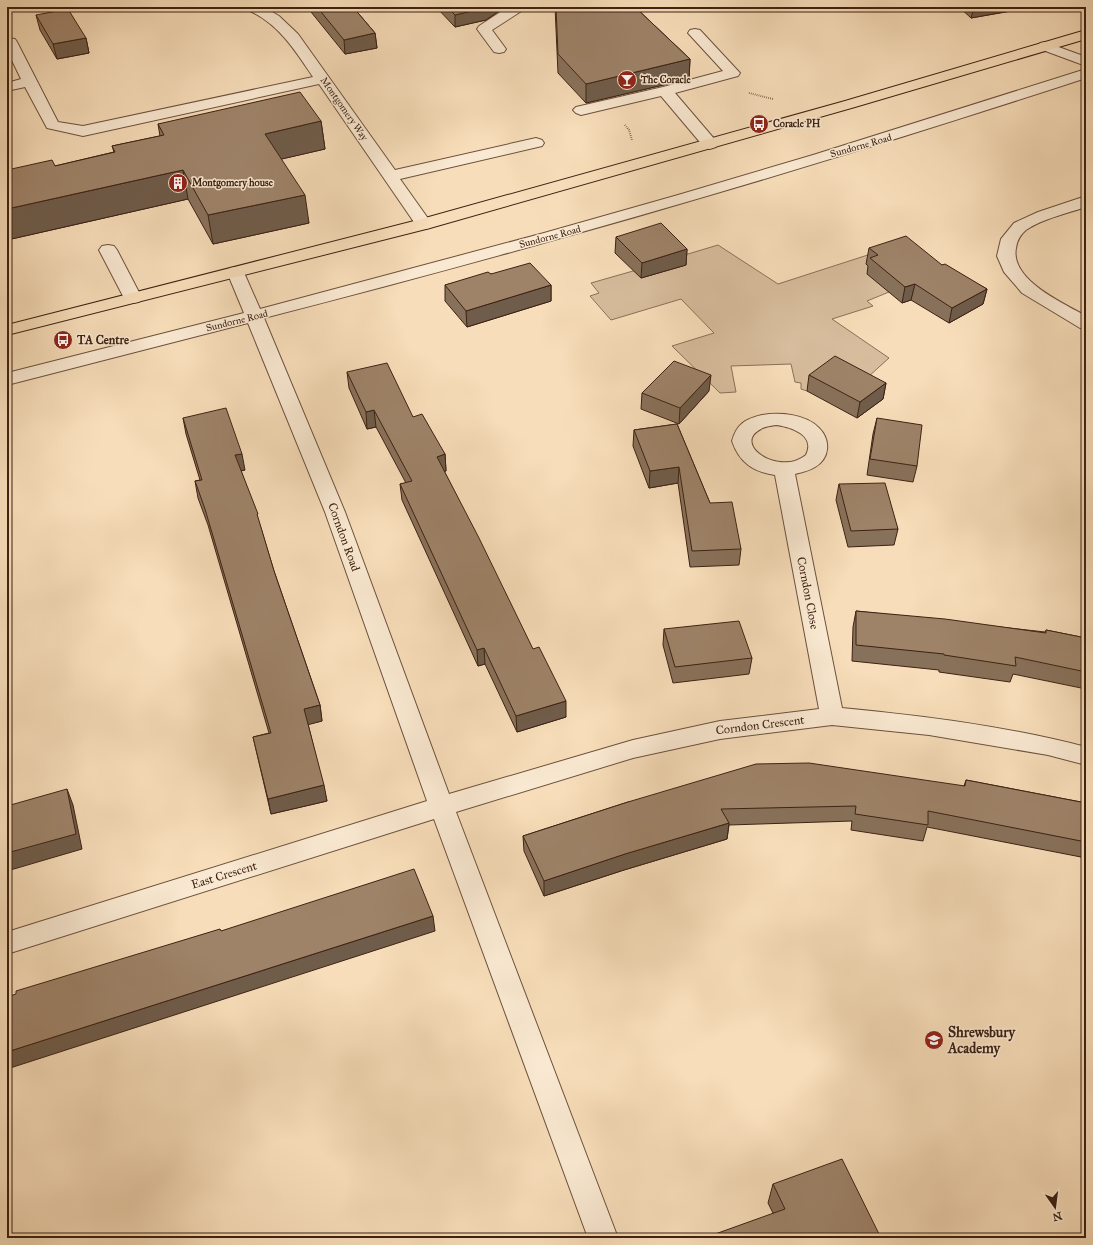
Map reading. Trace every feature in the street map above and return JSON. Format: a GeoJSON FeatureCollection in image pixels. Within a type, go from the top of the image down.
{"type":"FeatureCollection","features":[{"type":"Feature","properties":{"kind":"main road"},"geometry":{"type":"LineString","coordinates":[[7,330],[424,224],[801,118],[1086,34]]}},
{"type":"Feature","properties":{"kind":"street","name":"Montgomery Way"},"geometry":{"type":"LineString","coordinates":[[253,7],[272,10],[281,24],[293,37],[424,224]]}},
{"type":"Feature","properties":{"kind":"street"},"geometry":{"type":"LineString","coordinates":[[499,48],[484,29],[518,7]]}},
{"type":"Feature","properties":{"kind":"street"},"geometry":{"type":"LineString","coordinates":[[581,110],[665,91],[733,73],[695,33]]}},
{"type":"Feature","properties":{"kind":"street"},"geometry":{"type":"LineString","coordinates":[[10,42],[52,125],[83,131],[322,79]]}},
{"type":"Feature","properties":{"kind":"street"},"geometry":{"type":"LineString","coordinates":[[1045,46],[1086,62]]}},
{"type":"Feature","properties":{"kind":"street","name":"Sundorne Road"},"geometry":{"type":"LineString","coordinates":[[7,379],[254,317],[593,225],[906,133],[1086,73]]}},
{"type":"Feature","properties":{"kind":"street"},"geometry":{"type":"LineString","coordinates":[[7,87],[30,82]]}},
{"type":"Feature","properties":{"kind":"street"},"geometry":{"type":"LineString","coordinates":[[665,91],[710,144]]}},
{"type":"Feature","properties":{"kind":"street"},"geometry":{"type":"LineString","coordinates":[[391,176],[536,143]]}},
{"type":"Feature","properties":{"kind":"street"},"geometry":{"type":"LineString","coordinates":[[1086,201],[1044,216],[1020,227],[1009,239],[1006,256],[1013,272],[1028,289],[1086,324]]}},
{"type":"Feature","properties":{"kind":"street"},"geometry":{"type":"LineString","coordinates":[[108,250],[133,298]]}},
{"type":"Feature","properties":{"kind":"street","name":"Corndon Road"},"geometry":{"type":"LineString","coordinates":[[236,272],[335,512],[464,869],[602,1238]]}},
{"type":"Feature","properties":{"kind":"street","name":"Corndon Close"},"geometry":{"type":"LineString","coordinates":[[784,469],[832,716]]}},
{"type":"Feature","properties":{"kind":"street","name":"Corndon Crescent"},"geometry":{"type":"LineString","coordinates":[[442,806],[633,749],[720,730],[832,716],[930,726],[1048,746],[1086,756]]}},
{"type":"Feature","properties":{"kind":"street","name":"East Crescent"},"geometry":{"type":"LineString","coordinates":[[7,943],[442,806]]}},
{"type":"Feature","properties":{"kind":"path"},"geometry":{"type":"LineString","coordinates":[[720,76],[730,88],[782,101],[801,118]]}},
{"type":"Feature","properties":{"kind":"path"},"geometry":{"type":"LineString","coordinates":[[604,105],[629,130],[633,146],[646,162]]}},
{"type":"Feature","properties":{"kind":"shaded area"},"geometry":{"type":"Polygon","coordinates":[[[718,245],[778,284],[877,252],[875,271],[889,292],[867,301],[873,306],[832,319],[889,358],[858,386],[807,391],[801,389],[801,383],[795,382],[791,364],[731,366],[736,392],[720,393],[672,346],[714,333],[681,299],[611,320],[590,296],[599,293],[591,283],[668,261],[675,268],[685,265],[678,257],[718,245]]]}},
{"type":"Feature","properties":{"kind":"building"},"geometry":{"type":"Polygon","coordinates":[[[317,7],[353,7],[375,33],[344,40],[317,7]]]}},
{"type":"Feature","properties":{"kind":"building"},"geometry":{"type":"Polygon","coordinates":[[[447,7],[487,7],[455,15],[447,7]]]}},
{"type":"Feature","properties":{"kind":"building"},"geometry":{"type":"Polygon","coordinates":[[[556,7],[635,7],[690,59],[586,84],[558,54],[556,7]]]}},
{"type":"Feature","properties":{"kind":"building"},"geometry":{"type":"Polygon","coordinates":[[[68,9],[86,38],[53,44],[36,15],[68,9]]]}},
{"type":"Feature","properties":{"kind":"building"},"geometry":{"type":"Polygon","coordinates":[[[300,92],[321,121],[265,134],[305,195],[208,215],[183,170],[7,209],[7,170],[52,160],[55,166],[115,152],[112,146],[164,135],[158,124],[300,92]]]}},
{"type":"Feature","properties":{"kind":"building"},"geometry":{"type":"Polygon","coordinates":[[[661,223],[687,249],[642,263],[616,237],[661,223]]]}},
{"type":"Feature","properties":{"kind":"building"},"geometry":{"type":"Polygon","coordinates":[[[906,236],[942,265],[945,264],[987,289],[952,308],[915,284],[905,287],[870,258],[878,255],[869,248],[906,236]]]}},
{"type":"Feature","properties":{"kind":"building"},"geometry":{"type":"Polygon","coordinates":[[[530,263],[551,285],[466,311],[445,285],[488,272],[491,274],[530,263]]]}},
{"type":"Feature","properties":{"kind":"building"},"geometry":{"type":"Polygon","coordinates":[[[835,356],[886,383],[860,402],[809,375],[835,356]]]}},
{"type":"Feature","properties":{"kind":"building"},"geometry":{"type":"Polygon","coordinates":[[[674,361],[711,375],[680,408],[642,393],[674,361]]]}},
{"type":"Feature","properties":{"kind":"building"},"geometry":{"type":"Polygon","coordinates":[[[387,363],[413,417],[422,414],[445,454],[437,457],[479,538],[533,649],[539,647],[566,701],[516,716],[484,648],[477,650],[400,484],[412,481],[374,410],[366,412],[347,372],[387,363]]]}},
{"type":"Feature","properties":{"kind":"building"},"geometry":{"type":"Polygon","coordinates":[[[226,408],[242,454],[235,455],[258,514],[274,571],[320,705],[304,709],[324,785],[268,799],[253,737],[271,733],[205,509],[195,481],[202,480],[183,418],[226,408]]]}},
{"type":"Feature","properties":{"kind":"building"},"geometry":{"type":"Polygon","coordinates":[[[877,418],[922,425],[917,466],[870,459],[877,418]]]}},
{"type":"Feature","properties":{"kind":"building"},"geometry":{"type":"Polygon","coordinates":[[[677,424],[710,503],[732,502],[741,549],[692,551],[679,467],[650,471],[634,430],[677,424]]]}},
{"type":"Feature","properties":{"kind":"building"},"geometry":{"type":"Polygon","coordinates":[[[885,483],[898,529],[851,531],[839,484],[885,483]]]}},
{"type":"Feature","properties":{"kind":"building"},"geometry":{"type":"Polygon","coordinates":[[[856,611],[945,619],[1046,633],[1046,630],[1086,638],[1086,672],[1015,657],[1016,666],[944,654],[856,645],[856,611]]]}},
{"type":"Feature","properties":{"kind":"building"},"geometry":{"type":"Polygon","coordinates":[[[739,621],[752,658],[675,667],[664,629],[739,621]]]}},
{"type":"Feature","properties":{"kind":"building"},"geometry":{"type":"Polygon","coordinates":[[[809,763],[965,786],[966,780],[1086,803],[1086,842],[928,811],[928,825],[855,814],[856,806],[721,809],[729,823],[625,854],[544,881],[523,836],[628,802],[756,764],[809,763]]]}},
{"type":"Feature","properties":{"kind":"building"},"geometry":{"type":"Polygon","coordinates":[[[67,789],[76,834],[7,853],[7,806],[67,789]]]}},
{"type":"Feature","properties":{"kind":"building"},"geometry":{"type":"Polygon","coordinates":[[[414,869],[433,916],[7,1052],[7,997],[16,994],[16,991],[220,929],[221,931],[414,869]]]}},
{"type":"Feature","properties":{"kind":"building"},"geometry":{"type":"Polygon","coordinates":[[[842,1159],[881,1238],[704,1238],[785,1209],[773,1184],[842,1159]]]}},
{"type":"Feature","properties":{"kind":"place","name":"The Coracle"},"geometry":{"type":"Point","coordinates":[627,80]}},
{"type":"Feature","properties":{"kind":"place","name":"Coracle PH"},"geometry":{"type":"Point","coordinates":[759,124]}},
{"type":"Feature","properties":{"kind":"place","name":"Montgomery house"},"geometry":{"type":"Point","coordinates":[178,183]}},
{"type":"Feature","properties":{"kind":"place","name":"TA Centre"},"geometry":{"type":"Point","coordinates":[63,340]}},
{"type":"Feature","properties":{"kind":"place","name":"Shrewsbury Academy"},"geometry":{"type":"Point","coordinates":[934,1040]}}]}
